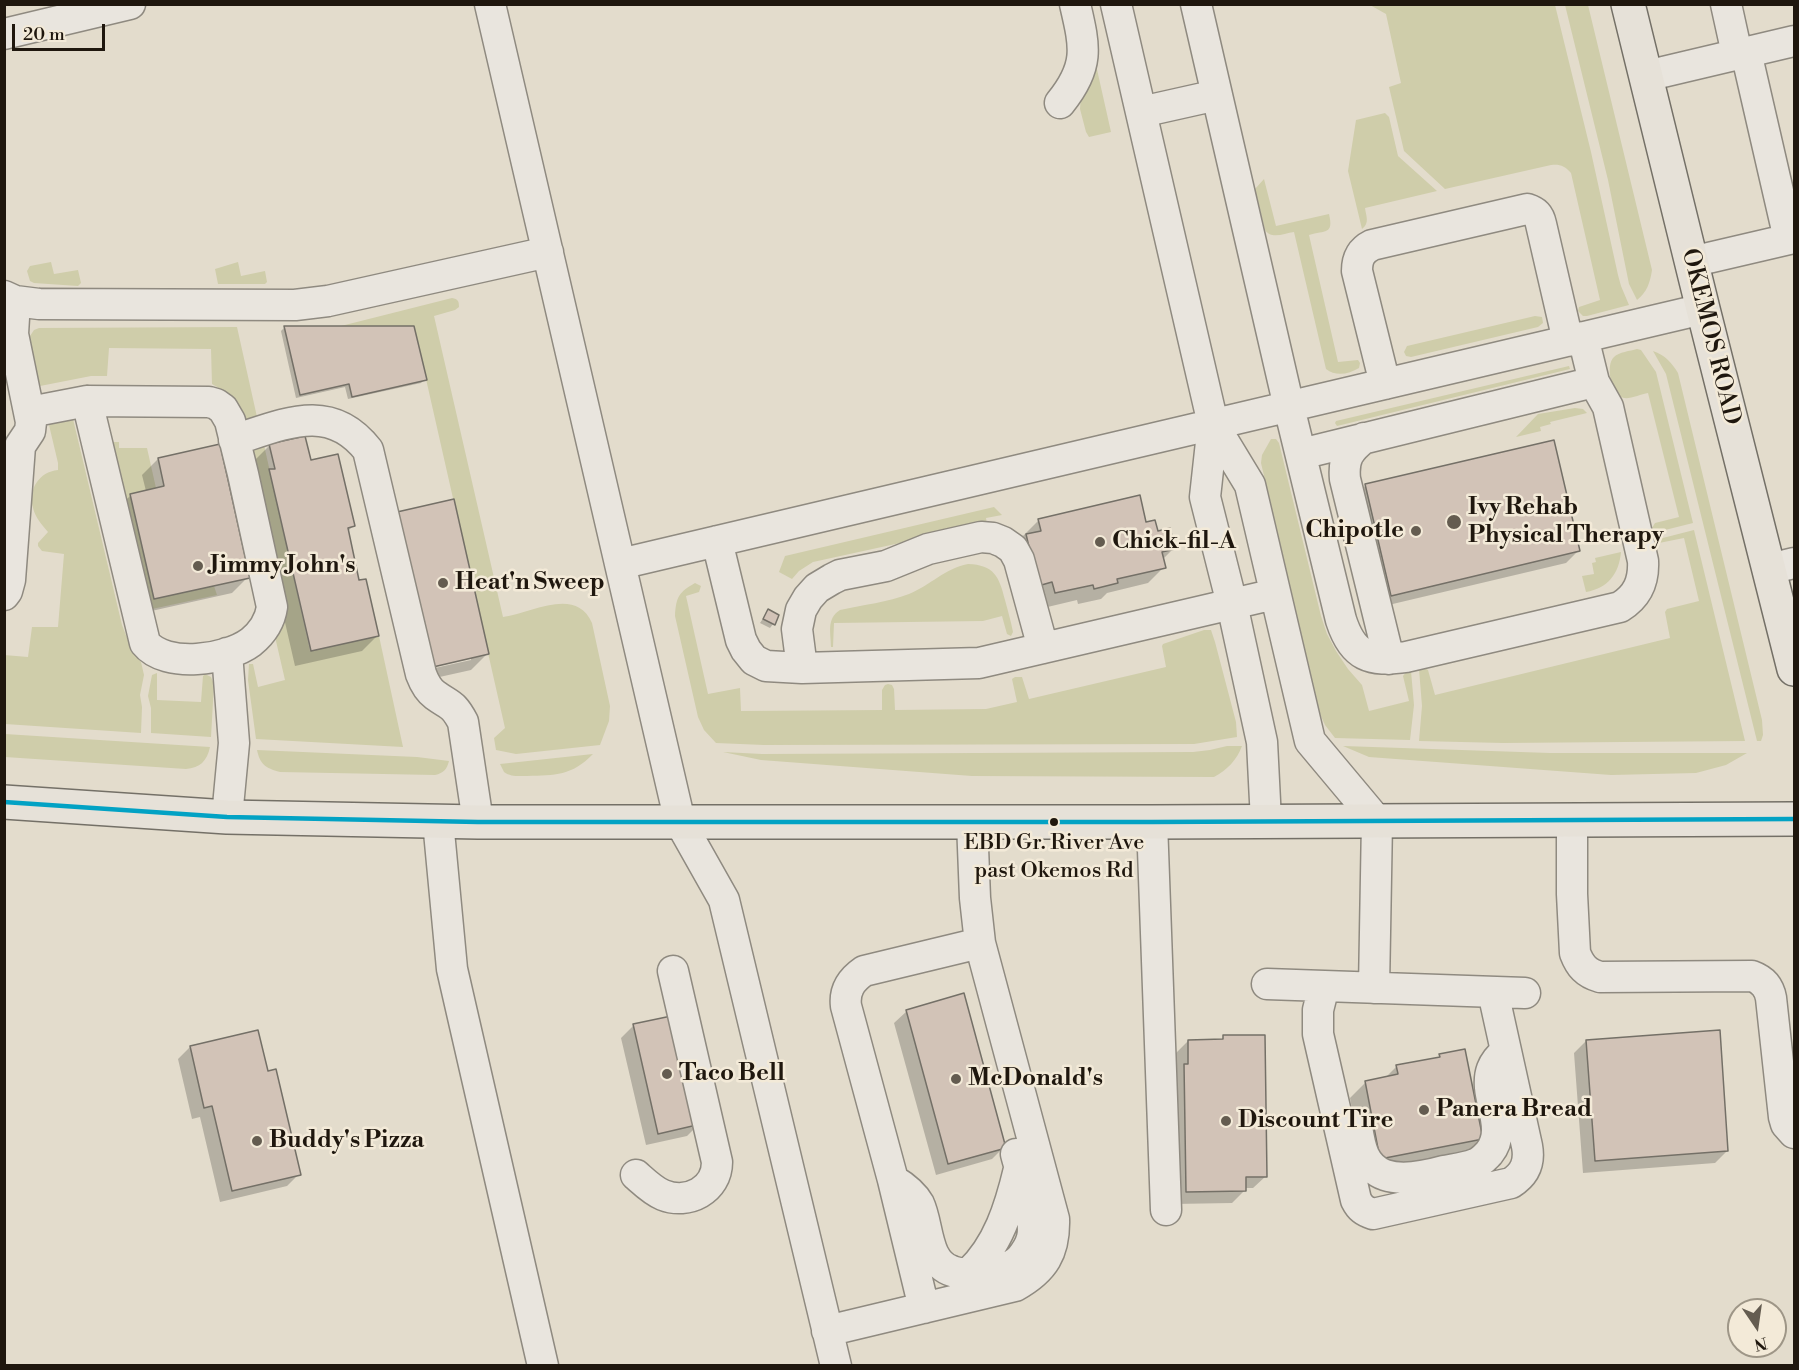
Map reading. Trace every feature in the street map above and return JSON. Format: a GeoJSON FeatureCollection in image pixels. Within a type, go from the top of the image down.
{"type":"FeatureCollection","features":[{"type":"Feature","properties":{"kind":"main road","name":"OKEMOS ROAD"},"geometry":{"type":"LineString","coordinates":[[1628,4],[1703,309],[1782,566],[1794,669]]}},
{"type":"Feature","properties":{"kind":"main road"},"geometry":{"type":"LineString","coordinates":[[4,802],[227,817],[478,822],[1794,819]]}},
{"type":"Feature","properties":{"kind":"lane"},"geometry":{"type":"LineString","coordinates":[[4,34],[130,4]]}},
{"type":"Feature","properties":{"kind":"lane"},"geometry":{"type":"LineString","coordinates":[[490,4],[680,822],[724,900],[836,1365]]}},
{"type":"Feature","properties":{"kind":"lane"},"geometry":{"type":"LineString","coordinates":[[1060,103],[1077,80],[1083,57],[1084,44],[1075,4]]}},
{"type":"Feature","properties":{"kind":"lane"},"geometry":{"type":"LineString","coordinates":[[1116,4],[1212,424],[1205,496],[1232,604],[1262,742],[1266,821]]}},
{"type":"Feature","properties":{"kind":"lane"},"geometry":{"type":"LineString","coordinates":[[1196,4],[1300,454],[1346,634],[1365,654],[1378,659],[1389,659],[1620,607],[1629,602],[1640,586],[1643,561],[1608,407],[1575,339],[1539,217],[1534,212],[1527,209],[1372,245],[1361,254],[1357,262],[1357,271],[1385,384]]}},
{"type":"Feature","properties":{"kind":"lane"},"geometry":{"type":"LineString","coordinates":[[1691,262],[1792,238],[1742,53],[1726,4]]}},
{"type":"Feature","properties":{"kind":"lane"},"geometry":{"type":"LineString","coordinates":[[1646,76],[1794,41]]}},
{"type":"Feature","properties":{"kind":"lane"},"geometry":{"type":"LineString","coordinates":[[1140,112],[1217,95]]}},
{"type":"Feature","properties":{"kind":"lane"},"geometry":{"type":"LineString","coordinates":[[4,595],[10,580],[12,446],[30,432],[31,422],[13,334],[10,299],[39,304],[295,305],[328,301],[548,252]]}},
{"type":"Feature","properties":{"kind":"lane"},"geometry":{"type":"LineString","coordinates":[[620,564],[1703,309]]}},
{"type":"Feature","properties":{"kind":"lane"},"geometry":{"type":"LineString","coordinates":[[1300,454],[1594,382]]}},
{"type":"Feature","properties":{"kind":"lane"},"geometry":{"type":"LineString","coordinates":[[30,412],[87,401],[209,402],[216,404],[227,414],[243,474],[272,607],[266,626],[250,643],[227,653],[192,659],[163,656],[150,650],[142,636],[87,401]]}},
{"type":"Feature","properties":{"kind":"lane"},"geometry":{"type":"LineString","coordinates":[[234,440],[288,424],[306,420],[322,420],[338,424],[350,431],[368,450],[421,675],[429,689],[450,704],[458,712],[463,722],[478,822]]}},
{"type":"Feature","properties":{"kind":"lane"},"geometry":{"type":"LineString","coordinates":[[1212,424],[1250,485],[1310,741],[1377,821],[1374,988]]}},
{"type":"Feature","properties":{"kind":"lane"},"geometry":{"type":"LineString","coordinates":[[1364,438],[1346,457],[1345,478],[1389,659]]}},
{"type":"Feature","properties":{"kind":"lane"},"geometry":{"type":"LineString","coordinates":[[802,668],[797,629],[801,610],[808,598],[824,583],[840,575],[886,566],[928,549],[981,537],[993,538],[1013,549],[1019,560],[1042,648]]}},
{"type":"Feature","properties":{"kind":"lane"},"geometry":{"type":"LineString","coordinates":[[717,541],[741,640],[754,660],[766,666],[802,668],[970,663],[1275,594]]}},
{"type":"Feature","properties":{"kind":"lane"},"geometry":{"type":"LineString","coordinates":[[227,653],[234,743],[227,817]]}},
{"type":"Feature","properties":{"kind":"lane"},"geometry":{"type":"LineString","coordinates":[[1572,820],[1573,906],[1575,953],[1578,962],[1591,975],[1600,977],[1752,976],[1759,979],[1770,991],[1784,1117],[1786,1124],[1794,1132]]}},
{"type":"Feature","properties":{"kind":"lane"},"geometry":{"type":"LineString","coordinates":[[438,821],[452,969],[543,1365]]}},
{"type":"Feature","properties":{"kind":"lane"},"geometry":{"type":"LineString","coordinates":[[827,1331],[1016,1286],[1029,1279],[1040,1269],[1053,1245],[1054,1219],[984,957],[975,898],[972,822]]}},
{"type":"Feature","properties":{"kind":"lane"},"geometry":{"type":"LineString","coordinates":[[1152,822],[1166,1210]]}},
{"type":"Feature","properties":{"kind":"lane"},"geometry":{"type":"LineString","coordinates":[[893,1179],[912,1194],[919,1205],[932,1251],[937,1260],[952,1272],[969,1273],[980,1263],[993,1243],[1007,1211],[1019,1168],[976,998],[984,957]]}},
{"type":"Feature","properties":{"kind":"lane"},"geometry":{"type":"LineString","coordinates":[[924,1308],[893,1179],[845,998],[851,982],[864,971],[984,957]]}},
{"type":"Feature","properties":{"kind":"lane"},"geometry":{"type":"LineString","coordinates":[[636,1175],[657,1192],[677,1198],[699,1193],[708,1187],[717,1171],[717,1162],[673,971]]}},
{"type":"Feature","properties":{"kind":"lane"},"geometry":{"type":"LineString","coordinates":[[1267,984],[1525,993]]}},
{"type":"Feature","properties":{"kind":"lane"},"geometry":{"type":"LineString","coordinates":[[1324,986],[1320,998],[1318,1034],[1356,1200],[1364,1211],[1373,1214],[1511,1183],[1523,1173],[1527,1166],[1529,1156],[1493,992]]}},
{"type":"Feature","properties":{"kind":"lane"},"geometry":{"type":"LineString","coordinates":[[1330,1089],[1342,1096],[1350,1106],[1355,1117],[1364,1157],[1377,1171],[1386,1176],[1396,1177],[1432,1174],[1475,1164],[1491,1151],[1498,1132],[1490,1082],[1492,1069],[1497,1059],[1506,1051]]}},
{"type":"Feature","properties":{"kind":"shaded area"},"geometry":{"type":"Polygon","coordinates":[[[1370,5],[1555,5],[1618,275],[1629,305],[1587,316],[1583,316],[1578,311],[1579,307],[1600,300],[1571,173],[1564,167],[1551,165],[1445,189],[1404,151],[1389,87],[1401,83],[1386,14],[1370,5]]]}},
{"type":"Feature","properties":{"kind":"shaded area"},"geometry":{"type":"Polygon","coordinates":[[[1565,5],[1588,5],[1652,270],[1648,287],[1637,300],[1629,284],[1608,180],[1565,5]]]}},
{"type":"Feature","properties":{"kind":"shaded area"},"geometry":{"type":"Polygon","coordinates":[[[1096,65],[1111,132],[1089,137],[1080,109],[1081,96],[1089,85],[1096,65]]]}},
{"type":"Feature","properties":{"kind":"shaded area"},"geometry":{"type":"Polygon","coordinates":[[[1385,113],[1389,117],[1398,156],[1437,191],[1365,208],[1367,222],[1362,229],[1348,171],[1356,120],[1385,113]]]}},
{"type":"Feature","properties":{"kind":"shaded area"},"geometry":{"type":"Polygon","coordinates":[[[1264,179],[1276,226],[1329,214],[1329,229],[1309,235],[1338,362],[1358,360],[1359,368],[1355,370],[1338,374],[1326,369],[1294,232],[1271,235],[1265,230],[1255,189],[1264,179]]]}},
{"type":"Feature","properties":{"kind":"shaded area"},"geometry":{"type":"Polygon","coordinates":[[[51,262],[54,274],[78,270],[81,283],[78,286],[30,281],[27,271],[30,266],[51,262]]]}},
{"type":"Feature","properties":{"kind":"shaded area"},"geometry":{"type":"Polygon","coordinates":[[[238,262],[241,276],[265,271],[267,282],[265,284],[218,284],[215,269],[238,262]]]}},
{"type":"Feature","properties":{"kind":"shaded area"},"geometry":{"type":"Polygon","coordinates":[[[452,298],[458,301],[459,307],[434,316],[503,617],[540,607],[564,604],[575,606],[585,612],[592,623],[610,706],[609,721],[600,745],[516,754],[496,750],[494,738],[505,728],[414,326],[341,326],[452,298]]]}},
{"type":"Feature","properties":{"kind":"shaded area"},"geometry":{"type":"Polygon","coordinates":[[[1535,316],[1542,317],[1543,323],[1538,327],[1411,357],[1406,356],[1404,352],[1407,346],[1535,316]]]}},
{"type":"Feature","properties":{"kind":"shaded area"},"geometry":{"type":"Polygon","coordinates":[[[237,327],[257,417],[241,421],[235,400],[212,384],[211,349],[109,348],[107,376],[91,376],[40,386],[30,336],[34,330],[39,328],[237,327]]]}},
{"type":"Feature","properties":{"kind":"shaded area"},"geometry":{"type":"Polygon","coordinates":[[[1641,350],[1656,372],[1693,523],[1653,533],[1652,528],[1655,523],[1679,517],[1648,393],[1627,398],[1619,396],[1613,386],[1610,373],[1611,361],[1616,355],[1641,350]]]}},
{"type":"Feature","properties":{"kind":"shaded area"},"geometry":{"type":"Polygon","coordinates":[[[1653,351],[1668,360],[1678,373],[1762,720],[1761,741],[1757,741],[1666,374],[1653,351]]]}},
{"type":"Feature","properties":{"kind":"shaded area"},"geometry":{"type":"Polygon","coordinates":[[[1569,366],[1570,369],[1337,426],[1335,423],[1336,421],[1569,366]]]}},
{"type":"Feature","properties":{"kind":"shaded area"},"geometry":{"type":"Polygon","coordinates":[[[1575,408],[1583,409],[1587,413],[1550,422],[1551,424],[1540,427],[1541,431],[1516,437],[1538,414],[1575,408]]]}},
{"type":"Feature","properties":{"kind":"shaded area"},"geometry":{"type":"Polygon","coordinates":[[[73,419],[122,625],[131,648],[141,662],[144,675],[140,695],[141,733],[5,724],[4,655],[28,657],[32,627],[58,627],[64,554],[42,551],[38,546],[48,532],[34,511],[32,494],[40,478],[51,471],[58,470],[49,425],[61,420],[73,419]]]}},
{"type":"Feature","properties":{"kind":"shaded area"},"geometry":{"type":"Polygon","coordinates":[[[1271,439],[1276,439],[1279,443],[1327,634],[1348,669],[1362,685],[1369,711],[1409,701],[1403,676],[1406,672],[1411,671],[1414,705],[1410,740],[1335,738],[1325,725],[1320,714],[1261,463],[1262,455],[1271,439]]]}},
{"type":"Feature","properties":{"kind":"shaded area"},"geometry":{"type":"Polygon","coordinates":[[[113,442],[119,442],[119,448],[147,448],[156,488],[130,494],[154,599],[214,586],[217,595],[152,609],[113,442]]]}},
{"type":"Feature","properties":{"kind":"shaded area"},"geometry":{"type":"Polygon","coordinates":[[[264,445],[310,651],[379,636],[403,747],[256,739],[248,680],[249,664],[253,664],[258,687],[285,680],[276,641],[280,624],[248,453],[264,445]]]}},
{"type":"Feature","properties":{"kind":"shaded area"},"geometry":{"type":"Polygon","coordinates":[[[994,507],[1002,515],[986,518],[987,524],[813,562],[799,571],[792,579],[779,572],[785,556],[994,507]]]}},
{"type":"Feature","properties":{"kind":"shaded area"},"geometry":{"type":"Polygon","coordinates":[[[1694,530],[1745,741],[1503,743],[1419,741],[1422,706],[1419,669],[1428,670],[1435,695],[1670,638],[1665,612],[1667,609],[1699,601],[1684,538],[1659,543],[1655,540],[1694,530]]]}},
{"type":"Feature","properties":{"kind":"shaded area"},"geometry":{"type":"Polygon","coordinates":[[[1621,552],[1618,567],[1611,579],[1600,587],[1586,592],[1582,576],[1594,574],[1592,563],[1596,562],[1595,558],[1621,552]]]}},
{"type":"Feature","properties":{"kind":"shaded area"},"geometry":{"type":"Polygon","coordinates":[[[968,564],[984,567],[998,578],[1013,632],[1011,636],[1007,634],[1002,616],[983,621],[834,623],[833,647],[831,647],[831,622],[840,610],[909,594],[945,573],[968,564]]]}},
{"type":"Feature","properties":{"kind":"shaded area"},"geometry":{"type":"Polygon","coordinates":[[[695,583],[701,586],[699,592],[686,596],[708,694],[740,688],[741,711],[882,710],[882,690],[888,684],[894,689],[895,710],[986,709],[1017,702],[1012,679],[1015,677],[1022,677],[1029,699],[1166,667],[1163,644],[1204,630],[1211,630],[1236,722],[1237,737],[1194,744],[764,745],[716,743],[704,730],[698,717],[675,616],[679,596],[695,583]]]}},
{"type":"Feature","properties":{"kind":"shaded area"},"geometry":{"type":"Polygon","coordinates":[[[157,673],[157,700],[201,702],[203,676],[205,674],[211,677],[214,684],[211,737],[151,733],[151,708],[148,696],[152,675],[157,673]]]}},
{"type":"Feature","properties":{"kind":"shaded area"},"geometry":{"type":"Polygon","coordinates":[[[5,734],[210,747],[202,763],[186,769],[5,757],[5,734]]]}},
{"type":"Feature","properties":{"kind":"shaded area"},"geometry":{"type":"Polygon","coordinates":[[[1227,746],[1242,746],[1231,764],[1214,777],[972,776],[761,760],[723,752],[762,754],[1193,752],[1227,746]]]}},
{"type":"Feature","properties":{"kind":"shaded area"},"geometry":{"type":"Polygon","coordinates":[[[1343,746],[1550,753],[1747,753],[1726,765],[1696,773],[1611,775],[1369,757],[1343,746]]]}},
{"type":"Feature","properties":{"kind":"shaded area"},"geometry":{"type":"Polygon","coordinates":[[[257,750],[417,757],[449,761],[445,770],[435,775],[280,772],[264,765],[257,750]]]}},
{"type":"Feature","properties":{"kind":"shaded area"},"geometry":{"type":"Polygon","coordinates":[[[593,754],[578,767],[555,774],[512,775],[504,772],[500,764],[593,754]]]}},
{"type":"Feature","properties":{"kind":"building"},"geometry":{"type":"Polygon","coordinates":[[[284,326],[414,326],[427,380],[352,397],[349,384],[300,395],[284,326]]]}},
{"type":"Feature","properties":{"kind":"building"},"geometry":{"type":"Polygon","coordinates":[[[305,436],[311,460],[338,454],[355,526],[348,528],[359,580],[366,579],[379,636],[311,651],[269,469],[275,469],[269,444],[305,436]]]}},
{"type":"Feature","properties":{"kind":"building"},"geometry":{"type":"Polygon","coordinates":[[[1554,440],[1580,551],[1391,596],[1365,484],[1554,440]]]}},
{"type":"Feature","properties":{"kind":"building"},"geometry":{"type":"Polygon","coordinates":[[[220,444],[250,578],[154,599],[130,494],[164,486],[158,458],[220,444]]]}},
{"type":"Feature","properties":{"kind":"building","name":"Chick-fil-A"},"geometry":{"type":"Polygon","coordinates":[[[1140,495],[1146,522],[1155,520],[1158,531],[1170,528],[1175,549],[1162,552],[1166,568],[1117,579],[1118,583],[1094,589],[1093,585],[1055,593],[1052,582],[1038,586],[1026,534],[1041,531],[1038,519],[1140,495]]]}},
{"type":"Feature","properties":{"kind":"building","name":"Heat'n Sweep"},"geometry":{"type":"Polygon","coordinates":[[[454,499],[489,654],[433,667],[397,512],[454,499]]]}},
{"type":"Feature","properties":{"kind":"building"},"geometry":{"type":"Polygon","coordinates":[[[768,609],[779,615],[775,625],[763,619],[768,609]]]}},
{"type":"Feature","properties":{"kind":"building","name":"McDonald's"},"geometry":{"type":"Polygon","coordinates":[[[964,993],[1006,1148],[948,1164],[906,1010],[964,993]]]}},
{"type":"Feature","properties":{"kind":"building","name":"Taco Bell"},"geometry":{"type":"Polygon","coordinates":[[[676,1015],[701,1124],[658,1134],[633,1024],[676,1015]]]}},
{"type":"Feature","properties":{"kind":"building","name":"Buddy's Pizza"},"geometry":{"type":"Polygon","coordinates":[[[258,1030],[268,1071],[276,1069],[301,1175],[232,1191],[212,1106],[204,1108],[190,1046],[258,1030]]]}},
{"type":"Feature","properties":{"kind":"building"},"geometry":{"type":"Polygon","coordinates":[[[1720,1030],[1728,1151],[1595,1161],[1586,1040],[1720,1030]]]}},
{"type":"Feature","properties":{"kind":"building","name":"Discount Tire"},"geometry":{"type":"Polygon","coordinates":[[[1223,1035],[1265,1035],[1267,1177],[1246,1177],[1246,1191],[1186,1192],[1184,1064],[1188,1064],[1188,1040],[1223,1039],[1223,1035]]]}},
{"type":"Feature","properties":{"kind":"building","name":"Panera Bread"},"geometry":{"type":"Polygon","coordinates":[[[1465,1049],[1483,1139],[1380,1159],[1365,1081],[1398,1074],[1396,1065],[1440,1057],[1439,1054],[1465,1049]]]}},
{"type":"Feature","properties":{"kind":"transit line"},"geometry":{"type":"LineString","coordinates":[[4,802],[227,817],[478,822],[1794,819]]}},
{"type":"Feature","properties":{"kind":"place","name":"Ivy Rehab Physical Therapy"},"geometry":{"type":"Point","coordinates":[1454,522]}},
{"type":"Feature","properties":{"kind":"place","name":"Chipotle"},"geometry":{"type":"Point","coordinates":[1416,531]}},
{"type":"Feature","properties":{"kind":"place","name":"Chick-fil-A"},"geometry":{"type":"Point","coordinates":[1100,542]}},
{"type":"Feature","properties":{"kind":"place","name":"Jimmy John's"},"geometry":{"type":"Point","coordinates":[198,566]}},
{"type":"Feature","properties":{"kind":"place","name":"Heat'n Sweep"},"geometry":{"type":"Point","coordinates":[443,583]}},
{"type":"Feature","properties":{"kind":"place","name":"EBD Gr. River Ave past Okemos Rd"},"geometry":{"type":"Point","coordinates":[1054,822]}},
{"type":"Feature","properties":{"kind":"place","name":"Taco Bell"},"geometry":{"type":"Point","coordinates":[667,1074]}},
{"type":"Feature","properties":{"kind":"place","name":"McDonald's"},"geometry":{"type":"Point","coordinates":[956,1079]}},
{"type":"Feature","properties":{"kind":"place","name":"Panera Bread"},"geometry":{"type":"Point","coordinates":[1424,1110]}},
{"type":"Feature","properties":{"kind":"place","name":"Discount Tire"},"geometry":{"type":"Point","coordinates":[1226,1121]}},
{"type":"Feature","properties":{"kind":"place","name":"Buddy's Pizza"},"geometry":{"type":"Point","coordinates":[257,1141]}}]}
